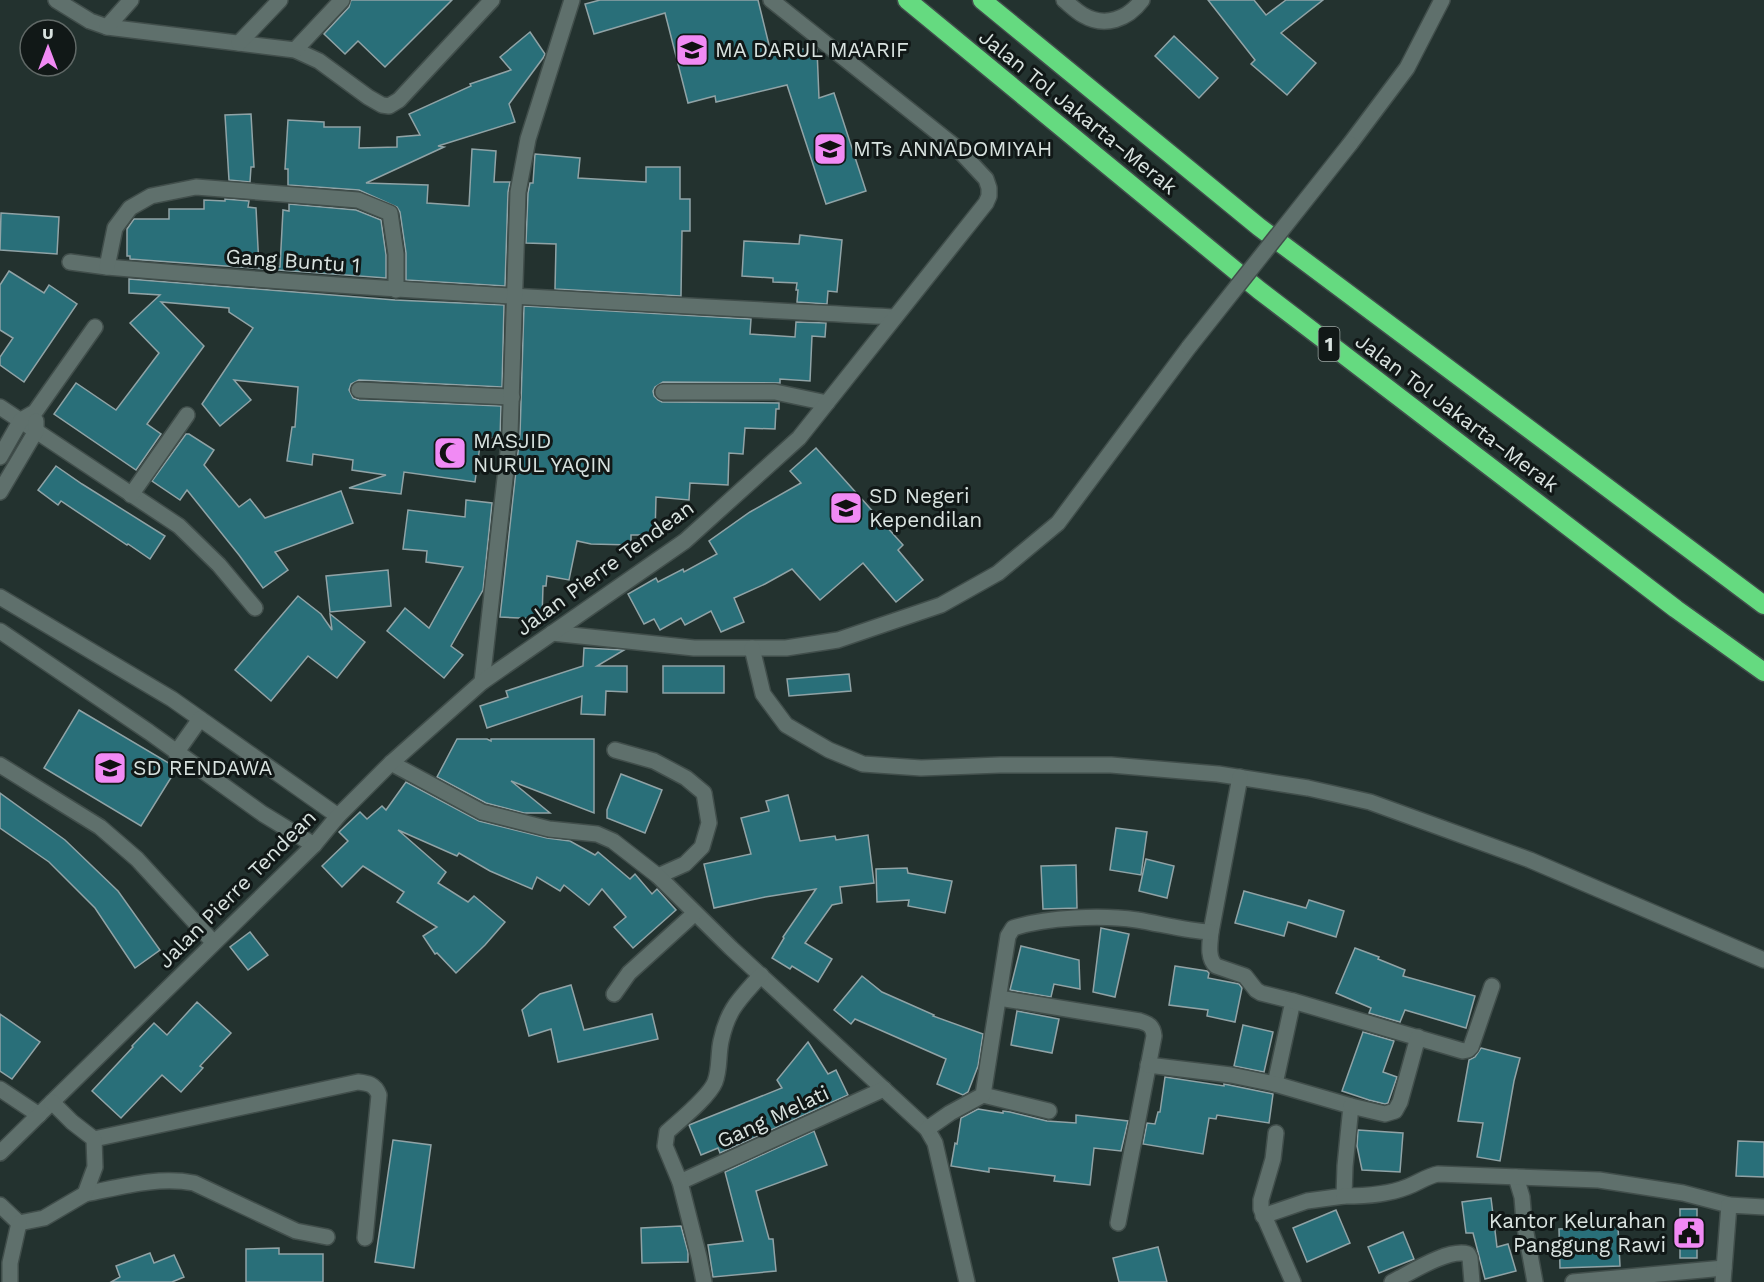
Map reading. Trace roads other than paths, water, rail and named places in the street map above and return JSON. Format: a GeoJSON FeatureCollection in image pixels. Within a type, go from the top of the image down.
{"type":"FeatureCollection","features":[{"type":"Feature","properties":{"kind":"highway","name":"Jalan Tol Jakarta–Merak"},"geometry":{"type":"LineString","coordinates":[[907,0],[1259,290],[1667,602],[1764,672]]}},
{"type":"Feature","properties":{"kind":"highway","name":"Jalan Tol Jakarta–Merak"},"geometry":{"type":"LineString","coordinates":[[982,0],[1259,227],[1764,605]]}},
{"type":"Feature","properties":{"kind":"street"},"geometry":{"type":"LineString","coordinates":[[56,0],[90,21],[107,27],[295,50],[319,61],[368,97],[382,105],[389,106],[399,100],[492,0]]}},
{"type":"Feature","properties":{"kind":"street"},"geometry":{"type":"LineString","coordinates":[[107,27],[131,0]]}},
{"type":"Feature","properties":{"kind":"street"},"geometry":{"type":"LineString","coordinates":[[239,43],[280,0]]}},
{"type":"Feature","properties":{"kind":"street"},"geometry":{"type":"LineString","coordinates":[[295,50],[342,0]]}},
{"type":"Feature","properties":{"kind":"street"},"geometry":{"type":"LineString","coordinates":[[482,682],[510,434],[518,192],[526,150],[572,0]]}},
{"type":"Feature","properties":{"kind":"street","name":"Jalan Pierre Tendean"},"geometry":{"type":"LineString","coordinates":[[0,1154],[314,845],[338,816],[392,763],[482,682],[685,541],[799,438],[986,203],[989,188],[986,178],[957,148],[771,0]]}},
{"type":"Feature","properties":{"kind":"street"},"geometry":{"type":"LineString","coordinates":[[1064,0],[1083,15],[1100,22],[1121,19],[1135,9],[1142,0]]}},
{"type":"Feature","properties":{"kind":"street"},"geometry":{"type":"LineString","coordinates":[[552,633],[694,648],[786,648],[838,640],[941,605],[998,573],[1058,523],[1189,347],[1350,144],[1407,68],[1442,0]]}},
{"type":"Feature","properties":{"kind":"street"},"geometry":{"type":"LineString","coordinates":[[107,267],[115,228],[130,208],[151,196],[196,188],[347,199],[358,200],[390,213],[396,254],[396,290]]}},
{"type":"Feature","properties":{"kind":"street","name":"Gang Buntu 1"},"geometry":{"type":"LineString","coordinates":[[70,262],[107,267],[396,290],[895,317]]}},
{"type":"Feature","properties":{"kind":"street"},"geometry":{"type":"LineString","coordinates":[[0,457],[21,420],[35,412],[95,327]]}},
{"type":"Feature","properties":{"kind":"street"},"geometry":{"type":"LineString","coordinates":[[359,390],[512,398]]}},
{"type":"Feature","properties":{"kind":"street"},"geometry":{"type":"LineString","coordinates":[[663,392],[775,392],[827,403]]}},
{"type":"Feature","properties":{"kind":"street"},"geometry":{"type":"LineString","coordinates":[[0,407],[179,526],[219,565],[255,608]]}},
{"type":"Feature","properties":{"kind":"street"},"geometry":{"type":"LineString","coordinates":[[0,492],[36,431],[35,412]]}},
{"type":"Feature","properties":{"kind":"street"},"geometry":{"type":"LineString","coordinates":[[131,495],[188,414]]}},
{"type":"Feature","properties":{"kind":"street"},"geometry":{"type":"LineString","coordinates":[[0,597],[172,699],[338,816]]}},
{"type":"Feature","properties":{"kind":"street"},"geometry":{"type":"LineString","coordinates":[[0,631],[263,814],[314,845]]}},
{"type":"Feature","properties":{"kind":"street"},"geometry":{"type":"LineString","coordinates":[[752,648],[763,694],[786,725],[829,750],[863,764],[921,768],[1111,765],[1240,777],[1308,788],[1370,802],[1530,860],[1764,960]]}},
{"type":"Feature","properties":{"kind":"street"},"geometry":{"type":"LineString","coordinates":[[176,753],[200,719]]}},
{"type":"Feature","properties":{"kind":"street"},"geometry":{"type":"LineString","coordinates":[[615,750],[654,761],[686,777],[704,794],[709,824],[702,847],[686,864],[658,876]]}},
{"type":"Feature","properties":{"kind":"street"},"geometry":{"type":"LineString","coordinates":[[392,763],[482,812],[549,829],[597,834],[613,841],[658,876],[695,914],[927,1129],[935,1143],[967,1282]]}},
{"type":"Feature","properties":{"kind":"street"},"geometry":{"type":"LineString","coordinates":[[0,765],[100,827],[137,859],[213,942]]}},
{"type":"Feature","properties":{"kind":"street"},"geometry":{"type":"LineString","coordinates":[[1240,777],[1211,932],[1212,963],[1245,976],[1261,993],[1457,1049],[1468,1050],[1475,1038],[1492,986]]}},
{"type":"Feature","properties":{"kind":"street"},"geometry":{"type":"LineString","coordinates":[[614,994],[629,973],[695,914]]}},
{"type":"Feature","properties":{"kind":"street"},"geometry":{"type":"LineString","coordinates":[[983,1095],[1008,936],[1012,928],[1061,920],[1116,918],[1211,932]]}},
{"type":"Feature","properties":{"kind":"street"},"geometry":{"type":"LineString","coordinates":[[704,1282],[680,1182],[665,1146],[667,1132],[701,1100],[714,1084],[727,1017],[734,1005],[761,975]]}},
{"type":"Feature","properties":{"kind":"street"},"geometry":{"type":"LineString","coordinates":[[999,998],[1140,1020],[1154,1029],[1118,1223]]}},
{"type":"Feature","properties":{"kind":"street"},"geometry":{"type":"LineString","coordinates":[[1275,1084],[1293,1001]]}},
{"type":"Feature","properties":{"kind":"street"},"geometry":{"type":"LineString","coordinates":[[1148,1065],[1231,1075],[1275,1084],[1384,1114],[1395,1111],[1400,1102],[1418,1037]]}},
{"type":"Feature","properties":{"kind":"street"},"geometry":{"type":"LineString","coordinates":[[52,1102],[94,1139],[358,1082],[369,1083],[377,1089],[379,1095],[365,1238]]}},
{"type":"Feature","properties":{"kind":"street"},"geometry":{"type":"LineString","coordinates":[[0,1089],[39,1115]]}},
{"type":"Feature","properties":{"kind":"street","name":"Gang Melati"},"geometry":{"type":"LineString","coordinates":[[680,1182],[884,1089]]}},
{"type":"Feature","properties":{"kind":"street"},"geometry":{"type":"LineString","coordinates":[[927,1129],[983,1095],[1048,1110]]}},
{"type":"Feature","properties":{"kind":"street"},"geometry":{"type":"LineString","coordinates":[[1344,1196],[1351,1106]]}},
{"type":"Feature","properties":{"kind":"street"},"geometry":{"type":"LineString","coordinates":[[1276,1133],[1261,1200],[1263,1216],[1293,1282]]}},
{"type":"Feature","properties":{"kind":"street"},"geometry":{"type":"LineString","coordinates":[[85,1194],[95,1167],[94,1139]]}},
{"type":"Feature","properties":{"kind":"street"},"geometry":{"type":"LineString","coordinates":[[1263,1216],[1307,1200],[1385,1194],[1406,1188],[1431,1175],[1438,1174],[1599,1180],[1683,1194],[1729,1205],[1764,1207]]}},
{"type":"Feature","properties":{"kind":"street"},"geometry":{"type":"LineString","coordinates":[[1516,1177],[1522,1197],[1524,1222],[1535,1282]]}},
{"type":"Feature","properties":{"kind":"street"},"geometry":{"type":"LineString","coordinates":[[20,1223],[44,1218],[85,1194],[156,1181],[176,1180],[194,1184],[296,1231],[327,1237]]}},
{"type":"Feature","properties":{"kind":"street"},"geometry":{"type":"LineString","coordinates":[[0,1205],[20,1223]]}},
{"type":"Feature","properties":{"kind":"street"},"geometry":{"type":"LineString","coordinates":[[1573,1282],[1724,1275],[1729,1205]]}},
{"type":"Feature","properties":{"kind":"street"},"geometry":{"type":"LineString","coordinates":[[10,1282],[10,1263],[20,1223]]}},
{"type":"Feature","properties":{"kind":"street"},"geometry":{"type":"LineString","coordinates":[[1392,1282],[1439,1259],[1463,1252],[1470,1258],[1472,1282]]}},
{"type":"Feature","properties":{"kind":"place","name":"MA DARUL MA'ARIF"},"geometry":{"type":"Point","coordinates":[692,50]}},
{"type":"Feature","properties":{"kind":"place","name":"MTs ANNADOMIYAH"},"geometry":{"type":"Point","coordinates":[830,149]}},
{"type":"Feature","properties":{"kind":"place","name":"MASJID NURUL YAQIN"},"geometry":{"type":"Point","coordinates":[450,453]}},
{"type":"Feature","properties":{"kind":"place","name":"SD Negeri Kependilan"},"geometry":{"type":"Point","coordinates":[846,508]}},
{"type":"Feature","properties":{"kind":"place","name":"SD RENDAWA"},"geometry":{"type":"Point","coordinates":[110,768]}},
{"type":"Feature","properties":{"kind":"place","name":"Kantor Kelurahan Panggung Rawi"},"geometry":{"type":"Point","coordinates":[1689,1233]}}]}
